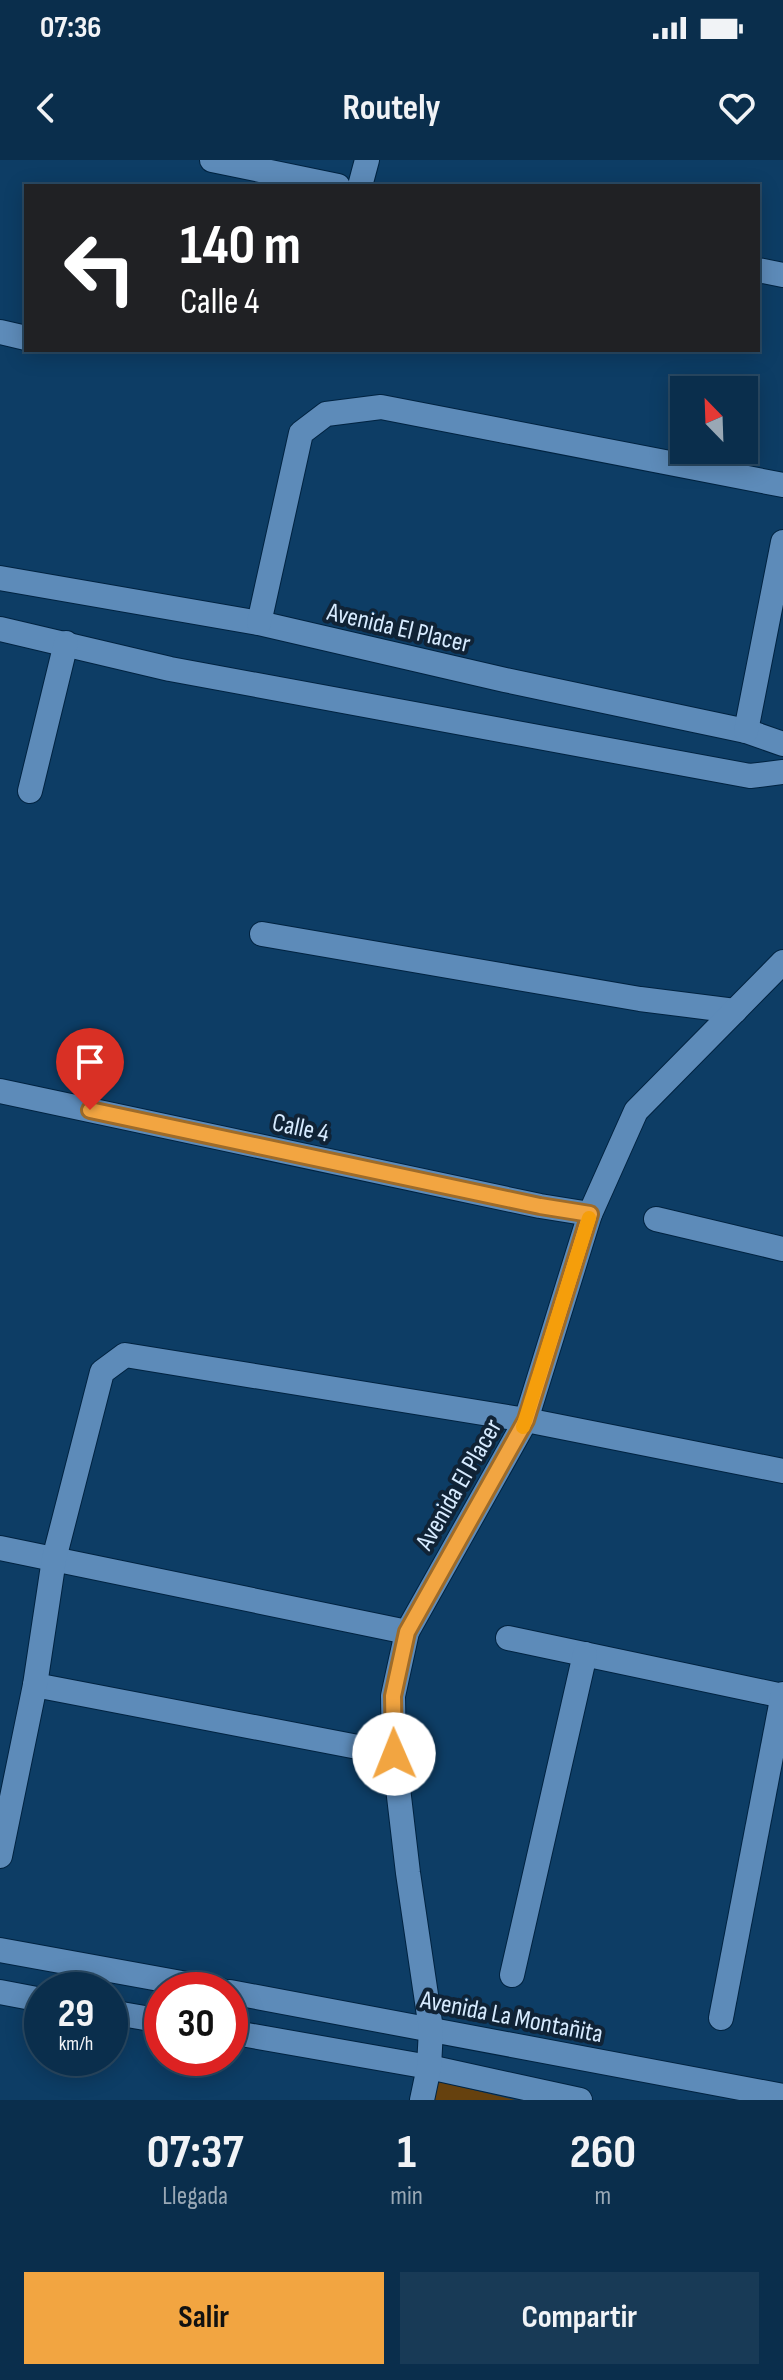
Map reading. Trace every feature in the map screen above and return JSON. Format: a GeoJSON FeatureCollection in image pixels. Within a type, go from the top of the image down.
{"type":"FeatureCollection","features":[{"type":"Feature","properties":{"kind":"street"},"geometry":{"type":"LineString","coordinates":[[212,160],[325,184]]}},
{"type":"Feature","properties":{"kind":"street"},"geometry":{"type":"LineString","coordinates":[[361,184],[367,160]]}},
{"type":"Feature","properties":{"kind":"street"},"geometry":{"type":"LineString","coordinates":[[760,270],[783,275]]}},
{"type":"Feature","properties":{"kind":"street"},"geometry":{"type":"LineString","coordinates":[[0,332],[24,338]]}},
{"type":"Feature","properties":{"kind":"street"},"geometry":{"type":"LineString","coordinates":[[259,623],[301,433],[326,414],[381,407],[783,485]]}},
{"type":"Feature","properties":{"kind":"street"},"geometry":{"type":"LineString","coordinates":[[746,731],[778,593],[783,542]]}},
{"type":"Feature","properties":{"kind":"street","name":"Avenida El Placer"},"geometry":{"type":"LineString","coordinates":[[0,578],[259,623],[746,731],[783,744]]}},
{"type":"Feature","properties":{"kind":"street"},"geometry":{"type":"LineString","coordinates":[[0,629],[170,669],[750,776],[783,772]]}},
{"type":"Feature","properties":{"kind":"street"},"geometry":{"type":"LineString","coordinates":[[30,791],[66,643]]}},
{"type":"Feature","properties":{"kind":"street"},"geometry":{"type":"LineString","coordinates":[[262,934],[625,996],[735,1011]]}},
{"type":"Feature","properties":{"kind":"street","name":"Avenida El Placer"},"geometry":{"type":"LineString","coordinates":[[422,2100],[429,2067],[431,2029],[394,1754],[393,1696],[407,1632],[526,1420],[590,1214],[636,1111],[783,962]]}},
{"type":"Feature","properties":{"kind":"street","name":"Calle 4"},"geometry":{"type":"LineString","coordinates":[[0,1091],[590,1214]]}},
{"type":"Feature","properties":{"kind":"street"},"geometry":{"type":"LineString","coordinates":[[656,1219],[783,1249]]}},
{"type":"Feature","properties":{"kind":"street"},"geometry":{"type":"LineString","coordinates":[[0,1856],[35,1685],[54,1559],[102,1372],[125,1355],[526,1420],[783,1471]]}},
{"type":"Feature","properties":{"kind":"street"},"geometry":{"type":"LineString","coordinates":[[0,1548],[407,1632]]}},
{"type":"Feature","properties":{"kind":"street"},"geometry":{"type":"LineString","coordinates":[[508,1638],[783,1695],[721,2018]]}},
{"type":"Feature","properties":{"kind":"street"},"geometry":{"type":"LineString","coordinates":[[512,1975],[585,1654]]}},
{"type":"Feature","properties":{"kind":"street"},"geometry":{"type":"LineString","coordinates":[[35,1685],[394,1754]]}},
{"type":"Feature","properties":{"kind":"street"},"geometry":{"type":"LineString","coordinates":[[0,1950],[144,1976]]}},
{"type":"Feature","properties":{"kind":"street"},"geometry":{"type":"LineString","coordinates":[[0,1992],[24,1997]]}},
{"type":"Feature","properties":{"kind":"street","name":"Avenida La Montañita"},"geometry":{"type":"LineString","coordinates":[[248,1995],[783,2096]]}},
{"type":"Feature","properties":{"kind":"street"},"geometry":{"type":"LineString","coordinates":[[248,2035],[429,2067],[580,2100]]}},
{"type":"Feature","properties":{"kind":"shaded area"},"geometry":{"type":"Polygon","coordinates":[[[427,2079],[515,2100],[422,2100],[427,2079]]]}},
{"type":"Feature","properties":{"kind":"slow traffic"},"geometry":{"type":"LineString","coordinates":[[523,1427],[589,1218]]}},
{"type":"Feature","properties":{"kind":"route"},"geometry":{"type":"LineString","coordinates":[[90,1110],[590,1214],[526,1420],[407,1632],[393,1696],[394,1754]]}}]}
